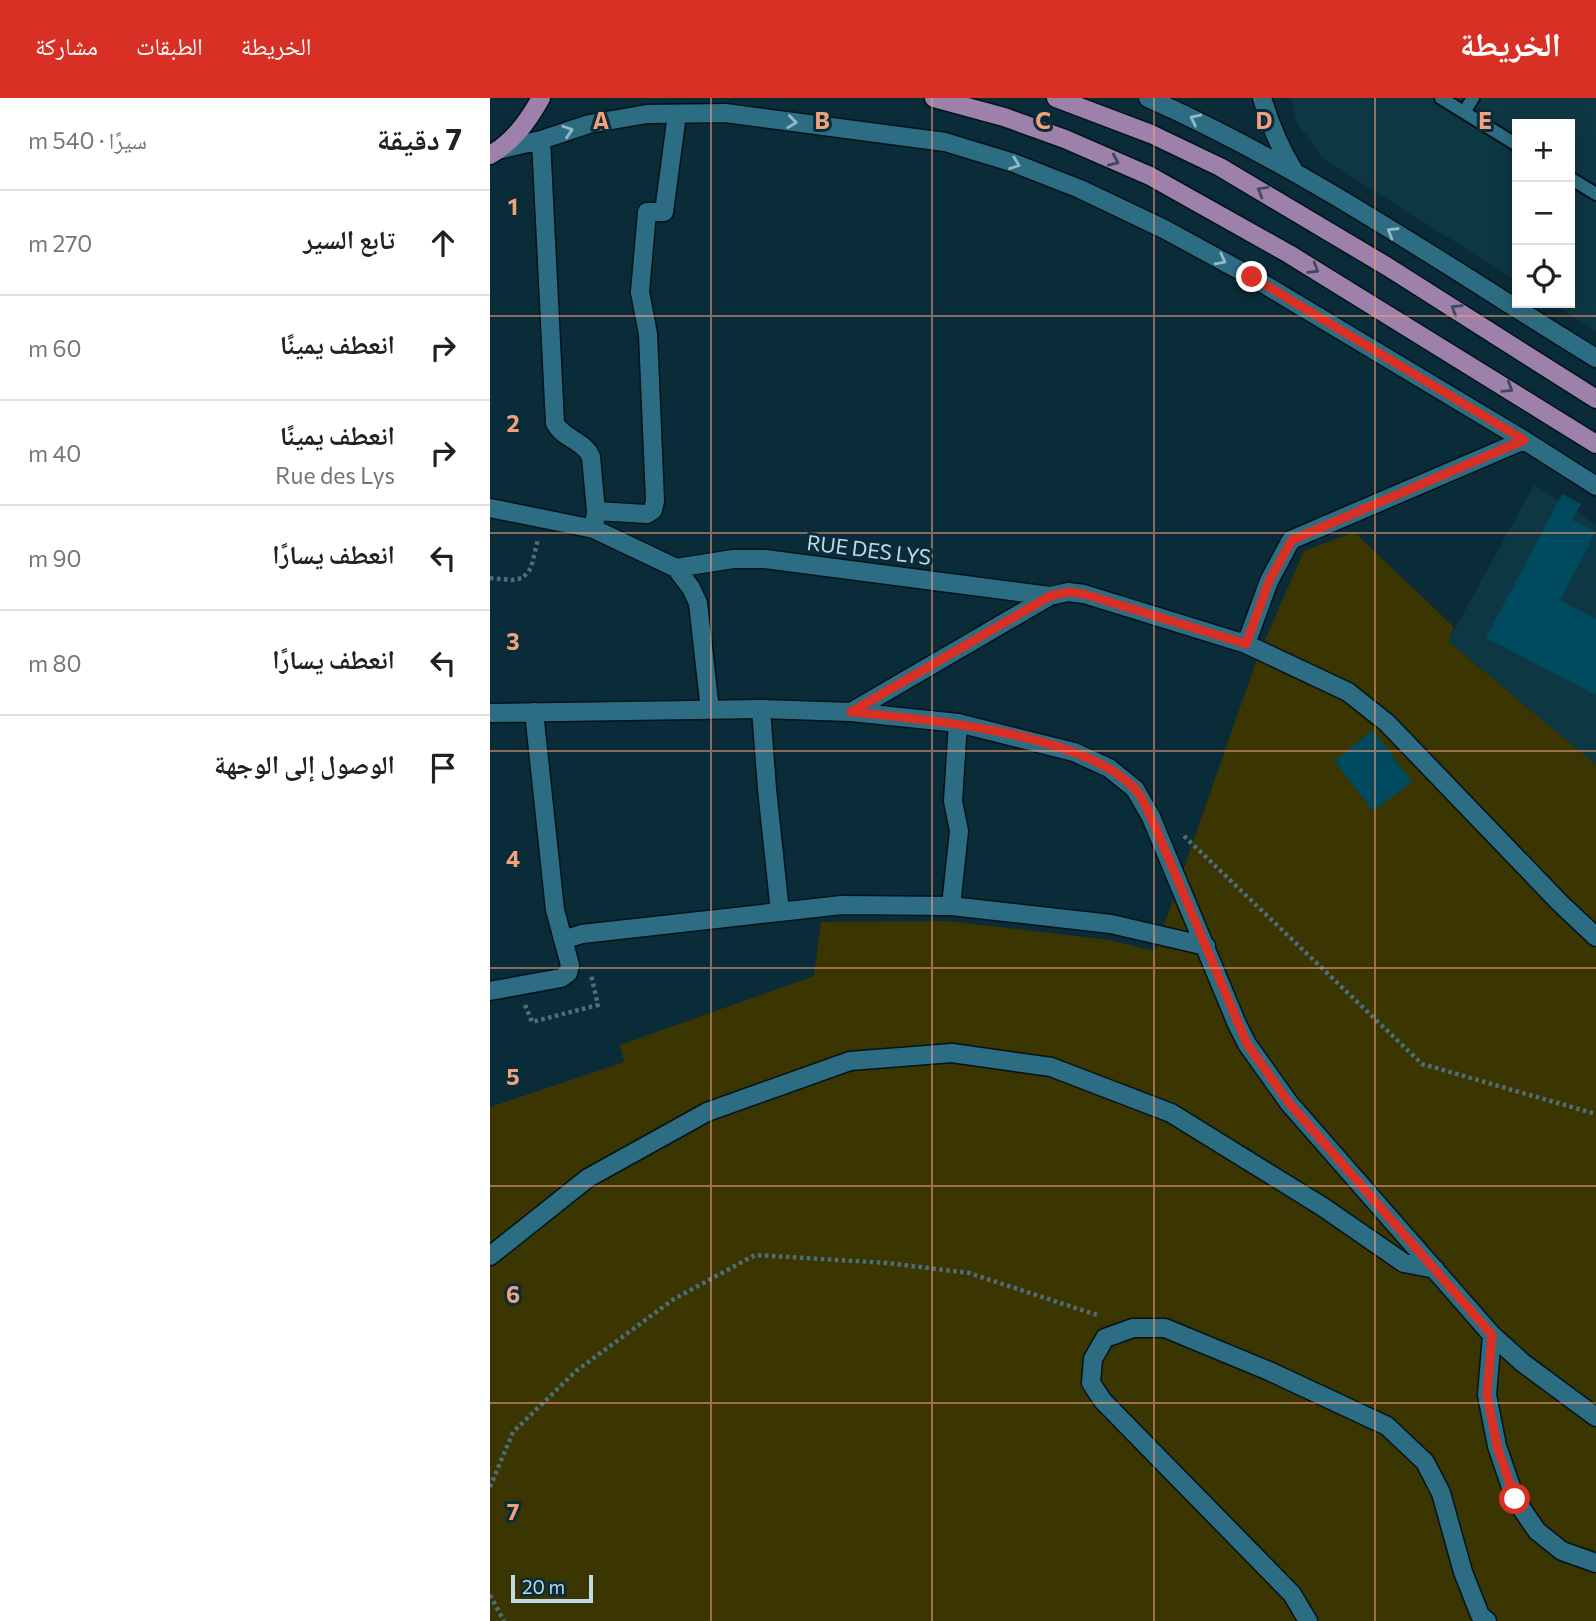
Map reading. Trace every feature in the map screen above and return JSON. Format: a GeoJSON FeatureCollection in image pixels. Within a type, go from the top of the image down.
{"type":"FeatureCollection","features":[{"type":"Feature","properties":{"kind":"main road"},"geometry":{"type":"LineString","coordinates":[[496,152],[527,123],[541,98]]}},
{"type":"Feature","properties":{"kind":"main road"},"geometry":{"type":"LineString","coordinates":[[934,98],[1016,121],[1150,176],[1289,254],[1596,444]]}},
{"type":"Feature","properties":{"kind":"main road"},"geometry":{"type":"LineString","coordinates":[[1056,98],[1151,134],[1220,167],[1388,267],[1596,398]]}},
{"type":"Feature","properties":{"kind":"street"},"geometry":{"type":"LineString","coordinates":[[1148,98],[1191,117],[1294,171],[1596,358]]}},
{"type":"Feature","properties":{"kind":"street"},"geometry":{"type":"LineString","coordinates":[[1262,98],[1269,124],[1294,171]]}},
{"type":"Feature","properties":{"kind":"street"},"geometry":{"type":"LineString","coordinates":[[496,152],[589,124],[647,114],[725,113],[945,142],[1014,163],[1080,189],[1164,229],[1241,271],[1596,486]]}},
{"type":"Feature","properties":{"kind":"street"},"geometry":{"type":"LineString","coordinates":[[490,508],[543,519],[595,520],[647,514],[653,510],[655,501],[648,334],[640,292],[647,212],[664,212],[677,114]]}},
{"type":"Feature","properties":{"kind":"street"},"geometry":{"type":"LineString","coordinates":[[541,140],[555,424],[559,431],[589,450],[595,520]]}},
{"type":"Feature","properties":{"kind":"street"},"geometry":{"type":"LineString","coordinates":[[1246,644],[1269,581],[1292,540],[1524,440]]}},
{"type":"Feature","properties":{"kind":"street"},"geometry":{"type":"LineString","coordinates":[[595,520],[676,568],[691,588],[698,604],[710,710]]}},
{"type":"Feature","properties":{"kind":"street","name":"RUE DES LYS"},"geometry":{"type":"LineString","coordinates":[[676,568],[733,559],[765,559],[1050,596],[1068,592],[1084,594],[1246,644],[1348,692],[1387,723],[1596,937]]}},
{"type":"Feature","properties":{"kind":"street"},"geometry":{"type":"LineString","coordinates":[[851,712],[1050,596]]}},
{"type":"Feature","properties":{"kind":"street"},"geometry":{"type":"LineString","coordinates":[[761,709],[780,912]]}},
{"type":"Feature","properties":{"kind":"street"},"geometry":{"type":"LineString","coordinates":[[490,713],[761,709],[851,712],[958,723],[1074,752],[1109,768],[1135,789],[1151,817],[1247,1044],[1289,1103],[1492,1335],[1523,1363],[1596,1417]]}},
{"type":"Feature","properties":{"kind":"street"},"geometry":{"type":"LineString","coordinates":[[490,991],[561,978],[568,973],[570,965],[555,911],[534,712]]}},
{"type":"Feature","properties":{"kind":"street"},"geometry":{"type":"LineString","coordinates":[[951,906],[959,831],[953,802],[958,723]]}},
{"type":"Feature","properties":{"kind":"street"},"geometry":{"type":"LineString","coordinates":[[563,940],[582,934],[842,905],[951,906],[1111,924],[1206,946]]}},
{"type":"Feature","properties":{"kind":"street"},"geometry":{"type":"LineString","coordinates":[[490,1256],[588,1178],[707,1112],[850,1061],[952,1053],[1051,1067],[1171,1113],[1323,1207],[1404,1264],[1435,1269]]}},
{"type":"Feature","properties":{"kind":"street"},"geometry":{"type":"LineString","coordinates":[[1308,1621],[1292,1594],[1103,1401],[1091,1383],[1093,1359],[1105,1338],[1133,1328],[1165,1328],[1269,1371],[1387,1426],[1425,1462],[1441,1493],[1463,1572],[1480,1615],[1488,1621]]}},
{"type":"Feature","properties":{"kind":"street"},"geometry":{"type":"LineString","coordinates":[[1492,1335],[1487,1395],[1497,1446],[1515,1499],[1537,1531],[1562,1551],[1596,1563]]}},
{"type":"Feature","properties":{"kind":"lane"},"geometry":{"type":"LineString","coordinates":[[1441,98],[1512,142]]}},
{"type":"Feature","properties":{"kind":"lane"},"geometry":{"type":"LineString","coordinates":[[1464,112],[1473,98]]}},
{"type":"Feature","properties":{"kind":"lane"},"geometry":{"type":"LineString","coordinates":[[1575,181],[1596,194]]}},
{"type":"Feature","properties":{"kind":"path"},"geometry":{"type":"LineString","coordinates":[[490,579],[523,578],[531,568],[543,519]]}},
{"type":"Feature","properties":{"kind":"path"},"geometry":{"type":"LineString","coordinates":[[1182,834],[1422,1064],[1596,1114]]}},
{"type":"Feature","properties":{"kind":"path"},"geometry":{"type":"LineString","coordinates":[[490,1487],[513,1432],[576,1371],[674,1299],[755,1255],[887,1263],[969,1273],[1133,1328]]}},
{"type":"Feature","properties":{"kind":"path"},"geometry":{"type":"LineString","coordinates":[[490,1595],[504,1621]]}},
{"type":"Feature","properties":{"kind":"shaded area"},"geometry":{"type":"Polygon","coordinates":[[[1291,98],[1596,98],[1596,331],[1560,308],[1575,308],[1575,119],[1512,119],[1512,278],[1325,160],[1297,123],[1291,98]]]}},
{"type":"Feature","properties":{"kind":"shaded area"},"geometry":{"type":"Polygon","coordinates":[[[1534,485],[1596,524],[1596,765],[1448,641],[1534,485]]]}},
{"type":"Feature","properties":{"kind":"shaded area"},"geometry":{"type":"Polygon","coordinates":[[[1354,532],[1454,627],[1448,641],[1596,765],[1596,1621],[490,1621],[490,1107],[624,1062],[620,1045],[814,976],[821,922],[947,921],[1109,940],[1155,951],[1258,656],[1304,551],[1354,532]]]}},
{"type":"Feature","properties":{"kind":"building"},"geometry":{"type":"Polygon","coordinates":[[[1562,494],[1581,504],[1572,520],[1596,532],[1560,600],[1596,619],[1596,695],[1486,638],[1562,494]]]}},
{"type":"Feature","properties":{"kind":"building"},"geometry":{"type":"Polygon","coordinates":[[[1373,730],[1412,782],[1373,811],[1334,761],[1373,730]]]}},
{"type":"Feature","properties":{"kind":"route"},"geometry":{"type":"LineString","coordinates":[[1252,277],[1524,440],[1292,540],[1269,581],[1246,644],[1084,594],[1068,592],[1050,596],[851,712],[958,723],[1041,743],[1074,752],[1109,768],[1135,789],[1151,817],[1247,1044],[1289,1103],[1492,1335],[1487,1395],[1497,1446],[1515,1499]]}}]}
